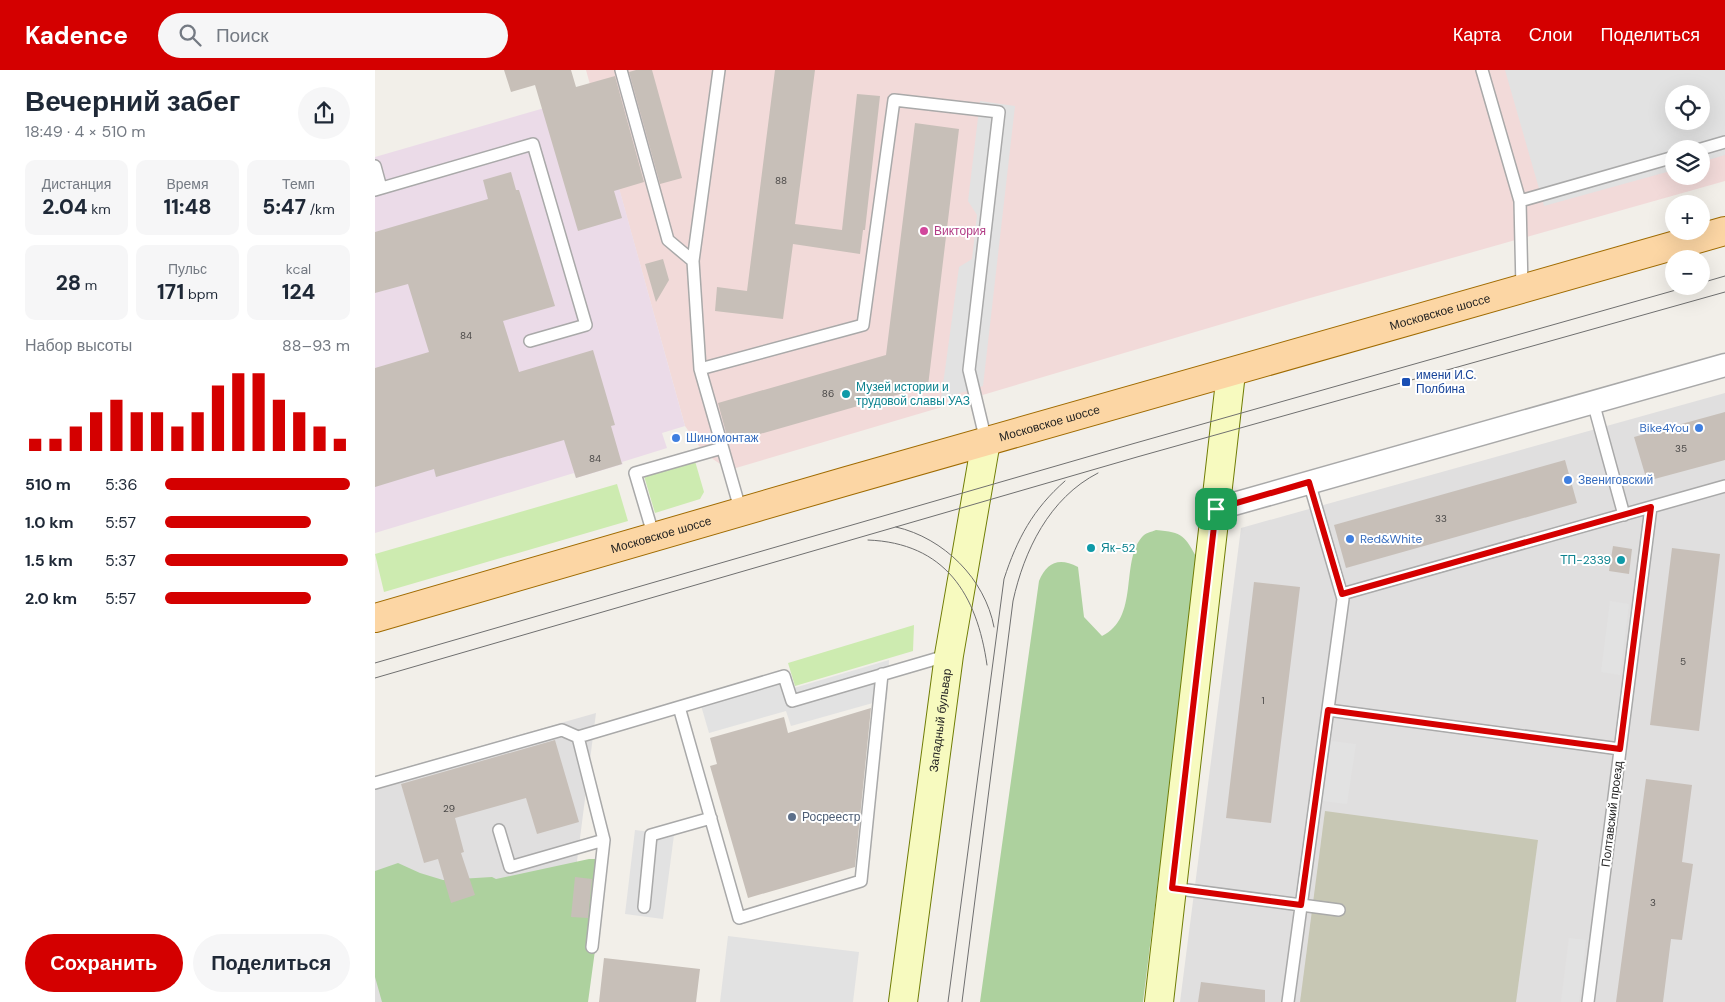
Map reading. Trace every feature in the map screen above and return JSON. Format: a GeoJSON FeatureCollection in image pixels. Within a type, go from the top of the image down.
{"type":"FeatureCollection","features":[{"type":"Feature","properties":{"kind":"main road","name":"Московское шоссе"},"geometry":{"type":"LineString","coordinates":[[377,612],[654,538],[986,441],[1231,373],[1725,231]]}},
{"type":"Feature","properties":{"kind":"street"},"geometry":{"type":"LineString","coordinates":[[1216,509],[1725,365]]}},
{"type":"Feature","properties":{"kind":"street"},"geometry":{"type":"LineString","coordinates":[[1159,1002],[1231,373]]}},
{"type":"Feature","properties":{"kind":"street","name":"Западный бульвар"},"geometry":{"type":"LineString","coordinates":[[903,1002],[949,655],[986,441]]}},
{"type":"Feature","properties":{"kind":"lane"},"geometry":{"type":"LineString","coordinates":[[621,70],[668,240],[693,261]]}},
{"type":"Feature","properties":{"kind":"lane"},"geometry":{"type":"LineString","coordinates":[[719,70],[693,261],[700,368],[741,512]]}},
{"type":"Feature","properties":{"kind":"lane"},"geometry":{"type":"LineString","coordinates":[[1482,70],[1520,200],[1522,289]]}},
{"type":"Feature","properties":{"kind":"lane"},"geometry":{"type":"LineString","coordinates":[[700,368],[863,325],[894,100],[999,112],[969,370],[986,441]]}},
{"type":"Feature","properties":{"kind":"lane"},"geometry":{"type":"LineString","coordinates":[[1710,146],[1725,142]]}},
{"type":"Feature","properties":{"kind":"lane"},"geometry":{"type":"LineString","coordinates":[[375,166],[378,189],[533,144],[586,325],[530,341]]}},
{"type":"Feature","properties":{"kind":"lane"},"geometry":{"type":"LineString","coordinates":[[1520,200],[1665,160]]}},
{"type":"Feature","properties":{"kind":"lane"},"geometry":{"type":"LineString","coordinates":[[1593,402],[1624,515]]}},
{"type":"Feature","properties":{"kind":"lane"},"geometry":{"type":"LineString","coordinates":[[654,538],[635,473],[722,448]]}},
{"type":"Feature","properties":{"kind":"lane"},"geometry":{"type":"LineString","coordinates":[[1288,1002],[1343,600],[1309,482]]}},
{"type":"Feature","properties":{"kind":"lane"},"geometry":{"type":"LineString","coordinates":[[1342,594],[1725,486]]}},
{"type":"Feature","properties":{"kind":"lane","name":"Полтавский проезд"},"geometry":{"type":"LineString","coordinates":[[1588,1002],[1651,507]]}},
{"type":"Feature","properties":{"kind":"lane"},"geometry":{"type":"LineString","coordinates":[[375,783],[562,730],[578,737],[785,676],[792,701],[949,655]]}},
{"type":"Feature","properties":{"kind":"lane"},"geometry":{"type":"LineString","coordinates":[[679,707],[739,918],[861,881],[882,674]]}},
{"type":"Feature","properties":{"kind":"lane"},"geometry":{"type":"LineString","coordinates":[[1328,710],[1620,749]]}},
{"type":"Feature","properties":{"kind":"lane"},"geometry":{"type":"LineString","coordinates":[[578,737],[604,840],[592,948]]}},
{"type":"Feature","properties":{"kind":"lane"},"geometry":{"type":"LineString","coordinates":[[644,907],[651,836],[711,818]]}},
{"type":"Feature","properties":{"kind":"lane"},"geometry":{"type":"LineString","coordinates":[[499,830],[510,867],[604,840]]}},
{"type":"Feature","properties":{"kind":"lane"},"geometry":{"type":"LineString","coordinates":[[1172,888],[1339,910]]}},
{"type":"Feature","properties":{"kind":"shaded area"},"geometry":{"type":"Polygon","coordinates":[[[586,70],[1725,70],[1725,181],[1675,195],[1665,195],[1665,198],[1303,300],[729,470],[704,453],[685,426],[586,70]]]}},
{"type":"Feature","properties":{"kind":"shaded area"},"geometry":{"type":"Polygon","coordinates":[[[1505,70],[1725,70],[1725,155],[1710,159],[1710,140],[1665,140],[1665,172],[1544,206],[1505,70]]]}},
{"type":"Feature","properties":{"kind":"shaded area"},"geometry":{"type":"Polygon","coordinates":[[[593,94],[685,426],[662,433],[667,448],[622,462],[623,464],[576,478],[574,473],[375,533],[375,157],[593,94]]]}},
{"type":"Feature","properties":{"kind":"shaded area"},"geometry":{"type":"Polygon","coordinates":[[[980,101],[1015,106],[983,386],[941,399],[959,267],[972,259],[977,215],[968,201],[980,101]]]}},
{"type":"Feature","properties":{"kind":"shaded area"},"geometry":{"type":"Polygon","coordinates":[[[1725,393],[1725,1002],[1180,1002],[1241,528],[1725,393]]]}},
{"type":"Feature","properties":{"kind":"shaded area"},"geometry":{"type":"Polygon","coordinates":[[[1610,601],[1629,604],[1620,675],[1601,672],[1610,601]]]}},
{"type":"Feature","properties":{"kind":"shaded area"},"geometry":{"type":"Polygon","coordinates":[[[889,660],[887,699],[791,726],[786,711],[709,733],[700,702],[790,676],[794,688],[889,660]]]}},
{"type":"Feature","properties":{"kind":"shaded area"},"geometry":{"type":"Polygon","coordinates":[[[596,713],[559,1002],[375,1002],[375,776],[596,713]]]}},
{"type":"Feature","properties":{"kind":"shaded area"},"geometry":{"type":"Polygon","coordinates":[[[1331,741],[1356,744],[1347,804],[1322,801],[1331,741]]]}},
{"type":"Feature","properties":{"kind":"shaded area"},"geometry":{"type":"Polygon","coordinates":[[[1325,811],[1538,840],[1516,1002],[1300,1002],[1325,811]]]}},
{"type":"Feature","properties":{"kind":"shaded area"},"geometry":{"type":"Polygon","coordinates":[[[635,830],[674,835],[663,919],[625,914],[635,830]]]}},
{"type":"Feature","properties":{"kind":"shaded area"},"geometry":{"type":"Polygon","coordinates":[[[728,936],[859,952],[853,1002],[720,1002],[728,936]]]}},
{"type":"Feature","properties":{"kind":"shaded area"},"geometry":{"type":"Polygon","coordinates":[[[1569,938],[1586,940],[1579,1002],[1561,1002],[1569,938]]]}},
{"type":"Feature","properties":{"kind":"green space"},"geometry":{"type":"Polygon","coordinates":[[[695,461],[704,492],[700,499],[655,513],[644,476],[695,461]]]}},
{"type":"Feature","properties":{"kind":"green space"},"geometry":{"type":"Polygon","coordinates":[[[617,484],[628,521],[384,592],[375,554],[617,484]]]}},
{"type":"Feature","properties":{"kind":"green space"},"geometry":{"type":"Polygon","coordinates":[[[1156,530],[1178,534],[1190,545],[1198,560],[1143,1002],[980,1002],[1039,581],[1046,569],[1054,563],[1065,562],[1078,567],[1084,617],[1102,636],[1114,628],[1121,616],[1126,603],[1132,560],[1136,548],[1143,536],[1156,530]]]}},
{"type":"Feature","properties":{"kind":"green space"},"geometry":{"type":"Polygon","coordinates":[[[914,625],[913,651],[795,686],[788,663],[914,625]]]}},
{"type":"Feature","properties":{"kind":"green space"},"geometry":{"type":"Polygon","coordinates":[[[595,859],[604,884],[588,1002],[382,1002],[375,977],[375,871],[398,863],[420,873],[443,880],[492,877],[496,879],[595,859]]]}},
{"type":"Feature","properties":{"kind":"building"},"geometry":{"type":"Polygon","coordinates":[[[504,70],[571,70],[576,87],[615,76],[644,182],[614,191],[622,218],[578,231],[535,85],[511,92],[504,70]]]}},
{"type":"Feature","properties":{"kind":"building"},"geometry":{"type":"Polygon","coordinates":[[[652,70],[682,178],[660,184],[629,72],[652,70]]]}},
{"type":"Feature","properties":{"kind":"building"},"geometry":{"type":"Polygon","coordinates":[[[775,70],[815,70],[795,224],[842,230],[857,94],[880,96],[865,230],[863,230],[860,254],[793,244],[783,319],[715,311],[717,287],[747,291],[775,70]]]}},
{"type":"Feature","properties":{"kind":"building"},"geometry":{"type":"Polygon","coordinates":[[[915,123],[959,129],[928,386],[739,440],[738,438],[728,440],[718,403],[886,355],[915,123]]]}},
{"type":"Feature","properties":{"kind":"building"},"geometry":{"type":"Polygon","coordinates":[[[511,172],[516,190],[519,190],[555,306],[503,321],[519,372],[593,350],[615,425],[611,426],[622,464],[576,478],[564,440],[436,477],[434,469],[375,487],[375,368],[429,352],[408,284],[375,293],[375,232],[488,199],[483,180],[511,172]]]}},
{"type":"Feature","properties":{"kind":"building"},"geometry":{"type":"Polygon","coordinates":[[[663,259],[669,280],[656,302],[645,264],[663,259]]]}},
{"type":"Feature","properties":{"kind":"building"},"geometry":{"type":"Polygon","coordinates":[[[1725,412],[1725,460],[1647,481],[1634,437],[1725,412]]]}},
{"type":"Feature","properties":{"kind":"building"},"geometry":{"type":"Polygon","coordinates":[[[1565,460],[1577,503],[1346,568],[1334,525],[1565,460]]]}},
{"type":"Feature","properties":{"kind":"building","name":"ТП-2339"},"geometry":{"type":"Polygon","coordinates":[[[1613,546],[1632,549],[1629,574],[1609,571],[1613,546]]]}},
{"type":"Feature","properties":{"kind":"building"},"geometry":{"type":"Polygon","coordinates":[[[1672,548],[1720,554],[1699,731],[1650,725],[1672,548]]]}},
{"type":"Feature","properties":{"kind":"building"},"geometry":{"type":"Polygon","coordinates":[[[1254,582],[1300,587],[1271,823],[1226,818],[1254,582]]]}},
{"type":"Feature","properties":{"kind":"building","name":"Росреестр"},"geometry":{"type":"Polygon","coordinates":[[[871,708],[855,867],[748,898],[710,766],[717,764],[710,738],[784,717],[788,733],[871,708]]]}},
{"type":"Feature","properties":{"kind":"building"},"geometry":{"type":"Polygon","coordinates":[[[555,740],[579,822],[537,834],[526,798],[455,818],[464,852],[461,853],[475,895],[451,903],[438,859],[424,863],[401,784],[555,740]]]}},
{"type":"Feature","properties":{"kind":"building"},"geometry":{"type":"Polygon","coordinates":[[[1646,779],[1692,785],[1682,862],[1693,864],[1682,940],[1671,939],[1663,1002],[1616,1002],[1646,779]]]}},
{"type":"Feature","properties":{"kind":"building"},"geometry":{"type":"Polygon","coordinates":[[[575,877],[592,879],[588,918],[571,917],[575,877]]]}},
{"type":"Feature","properties":{"kind":"building"},"geometry":{"type":"Polygon","coordinates":[[[604,958],[700,969],[696,1002],[599,1002],[604,958]]]}},
{"type":"Feature","properties":{"kind":"building"},"geometry":{"type":"Polygon","coordinates":[[[1201,982],[1265,990],[1265,1002],[1198,1002],[1201,982]]]}},
{"type":"Feature","properties":{"kind":"tram line"},"geometry":{"type":"LineString","coordinates":[[1710,280],[1725,276]]}},
{"type":"Feature","properties":{"kind":"tram line"},"geometry":{"type":"LineString","coordinates":[[375,678],[1137,457],[1725,292]]}},
{"type":"Feature","properties":{"kind":"tram line"},"geometry":{"type":"LineString","coordinates":[[375,663],[1132,444],[1665,293]]}},
{"type":"Feature","properties":{"kind":"tram line"},"geometry":{"type":"LineString","coordinates":[[962,1002],[1013,601],[1024,563],[1041,528],[1052,511],[1081,484],[1098,473]]}},
{"type":"Feature","properties":{"kind":"tram line"},"geometry":{"type":"LineString","coordinates":[[948,1002],[1004,579],[1027,526],[1044,502],[1065,481]]}},
{"type":"Feature","properties":{"kind":"tram line"},"geometry":{"type":"LineString","coordinates":[[896,527],[914,532],[946,551],[960,563],[982,593],[994,627]]}},
{"type":"Feature","properties":{"kind":"tram line"},"geometry":{"type":"LineString","coordinates":[[868,540],[895,543],[918,551],[937,562],[953,577],[965,595],[975,616],[987,665]]}},
{"type":"Feature","properties":{"kind":"place","name":"Виктория"},"geometry":{"type":"Point","coordinates":[924,231]}},
{"type":"Feature","properties":{"kind":"place","name":"имени И.С. Полбина"},"geometry":{"type":"Point","coordinates":[1406,382]}},
{"type":"Feature","properties":{"kind":"place","name":"Музей истории и трудовой славы УАЗ"},"geometry":{"type":"Point","coordinates":[846,394]}},
{"type":"Feature","properties":{"kind":"place","name":"Bike4You"},"geometry":{"type":"Point","coordinates":[1699,428]}},
{"type":"Feature","properties":{"kind":"place","name":"Шиномонтаж"},"geometry":{"type":"Point","coordinates":[676,438]}},
{"type":"Feature","properties":{"kind":"place","name":"Звениговский"},"geometry":{"type":"Point","coordinates":[1568,480]}},
{"type":"Feature","properties":{"kind":"place","name":"Red&White"},"geometry":{"type":"Point","coordinates":[1350,539]}},
{"type":"Feature","properties":{"kind":"place","name":"Як-52"},"geometry":{"type":"Point","coordinates":[1091,548]}},
{"type":"Feature","properties":{"kind":"place","name":"ТП-2339"},"geometry":{"type":"Point","coordinates":[1621,560]}},
{"type":"Feature","properties":{"kind":"place","name":"Росреестр"},"geometry":{"type":"Point","coordinates":[792,817]}},
{"type":"Feature","properties":{"kind":"route"},"geometry":{"type":"LineString","coordinates":[[1309,482],[1342,594],[1651,507],[1620,749],[1328,710],[1301,905],[1172,888],[1216,509],[1309,482]]}}]}
